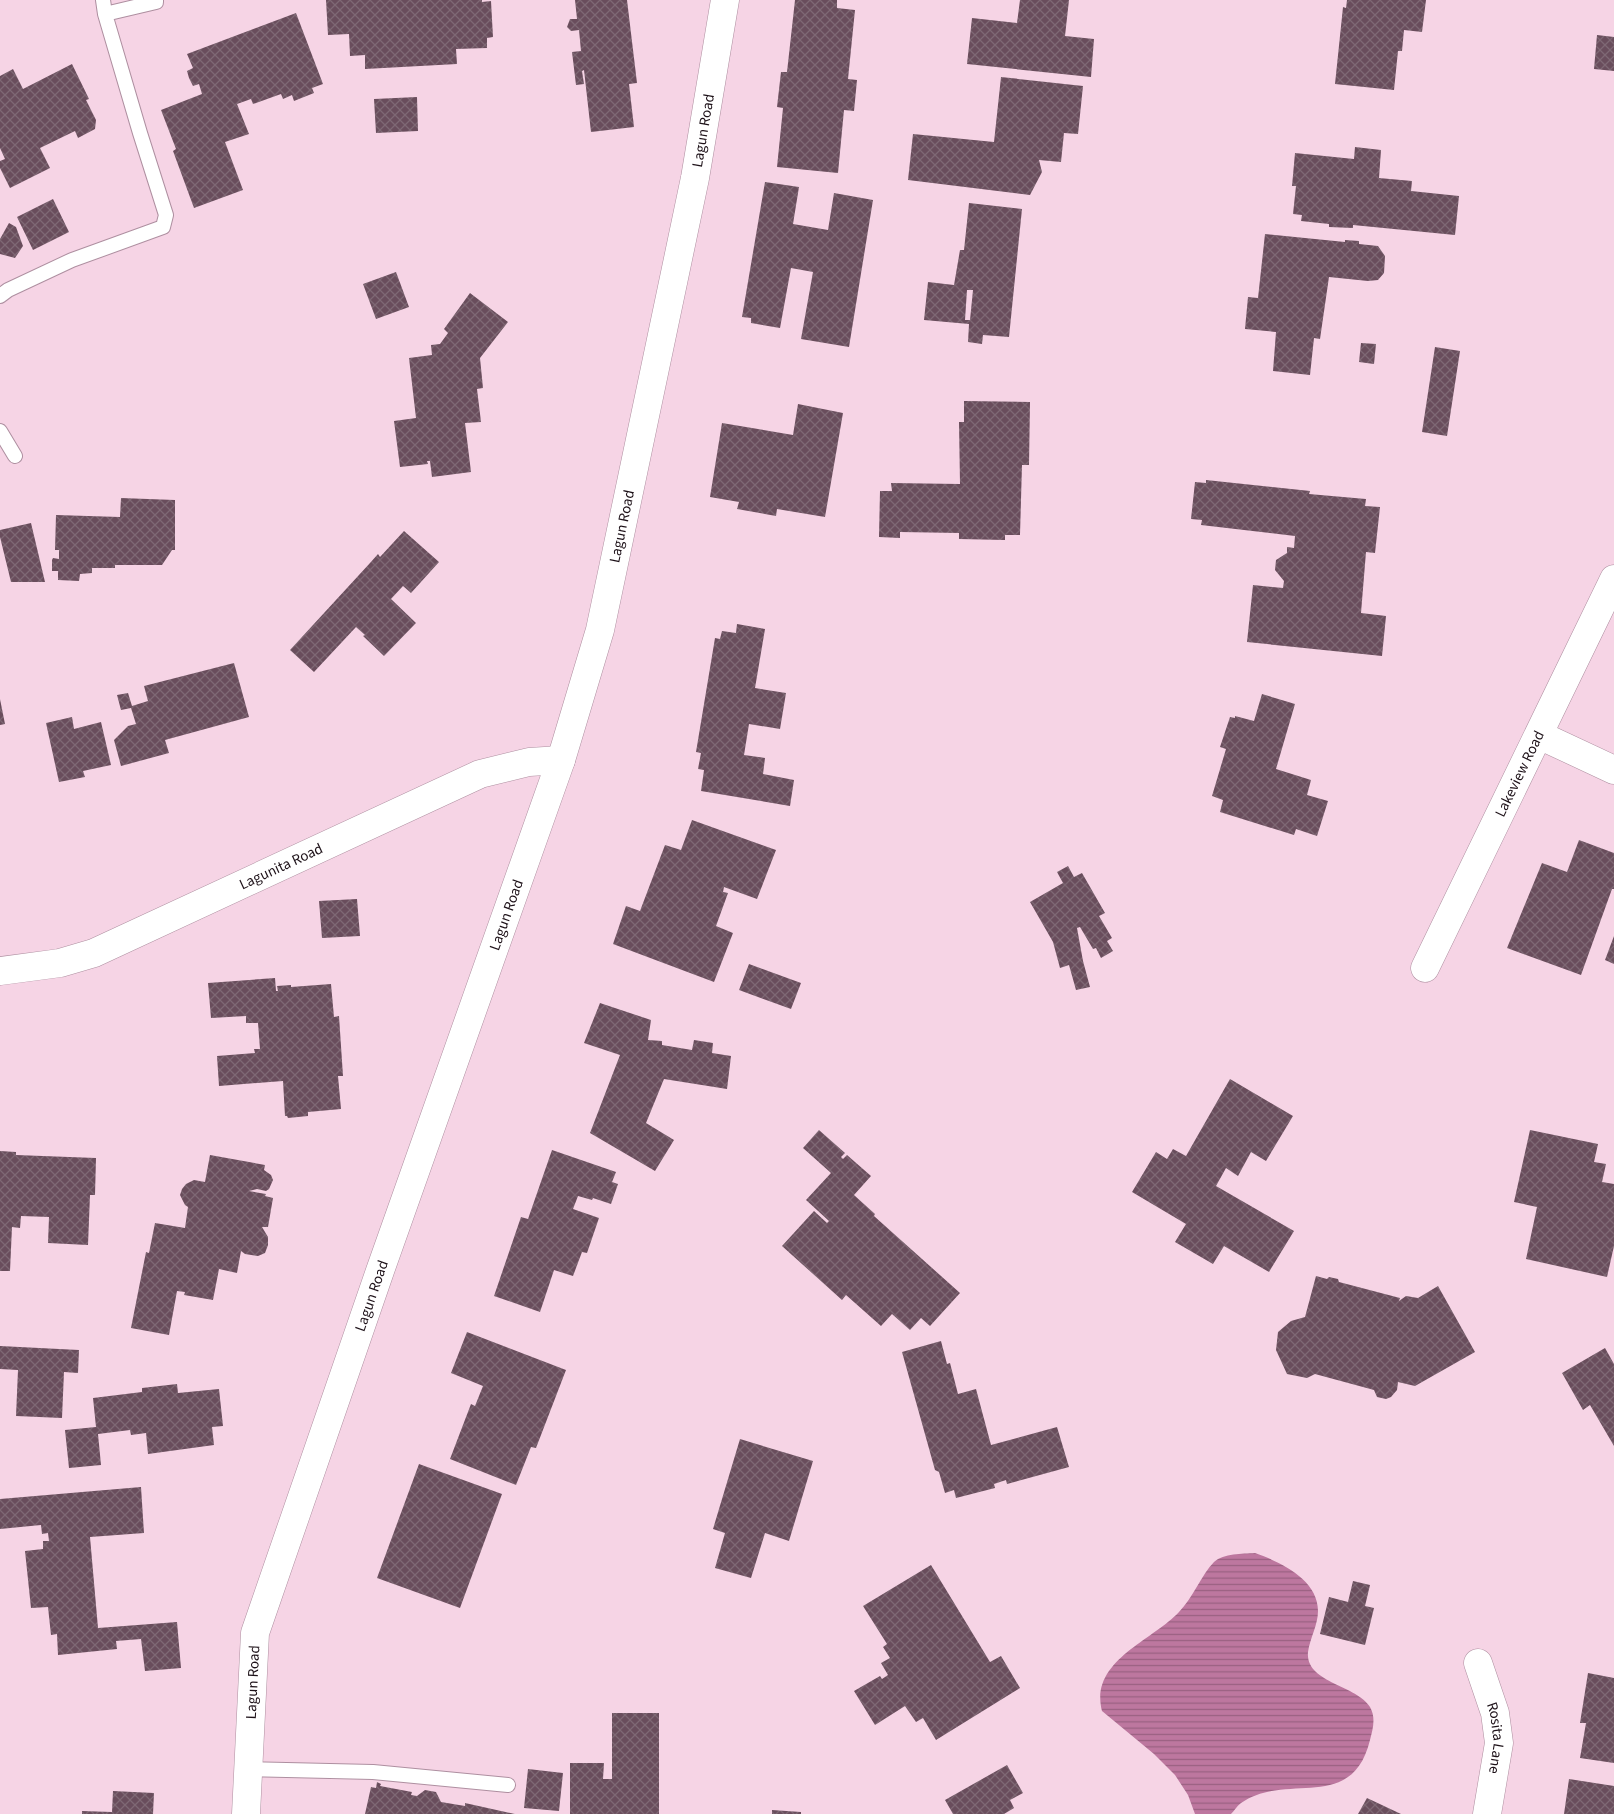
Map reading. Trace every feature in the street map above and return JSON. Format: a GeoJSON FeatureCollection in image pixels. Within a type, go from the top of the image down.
{"type":"FeatureCollection","features":[{"type":"Feature","properties":{"kind":"street","name":"Lagun Road"},"geometry":{"type":"LineString","coordinates":[[246,1814],[256,1633],[384,1258],[561,760],[600,630],[695,178],[725,0]]}},
{"type":"Feature","properties":{"kind":"street","name":"Lakeview Road"},"geometry":{"type":"LineString","coordinates":[[1424,968],[1540,735],[1614,579]]}},
{"type":"Feature","properties":{"kind":"street"},"geometry":{"type":"LineString","coordinates":[[1540,735],[1614,770]]}},
{"type":"Feature","properties":{"kind":"street","name":"Lagunita Road"},"geometry":{"type":"LineString","coordinates":[[0,971],[60,963],[94,953],[480,774],[529,762],[561,760]]}},
{"type":"Feature","properties":{"kind":"street","name":"Rosita Lane"},"geometry":{"type":"LineString","coordinates":[[1478,1663],[1495,1713],[1499,1743],[1488,1814]]}},
{"type":"Feature","properties":{"kind":"lane"},"geometry":{"type":"LineString","coordinates":[[0,296],[8,290],[72,260],[163,227],[166,216],[105,14],[103,0]]}},
{"type":"Feature","properties":{"kind":"lane"},"geometry":{"type":"LineString","coordinates":[[105,14],[156,2],[156,0]]}},
{"type":"Feature","properties":{"kind":"lane"},"geometry":{"type":"LineString","coordinates":[[0,431],[15,456]]}},
{"type":"Feature","properties":{"kind":"lane"},"geometry":{"type":"LineString","coordinates":[[248,1769],[373,1772],[508,1785]]}},
{"type":"Feature","properties":{"kind":"shaded area"},"geometry":{"type":"Polygon","coordinates":[[[1255,1553],[1275,1561],[1296,1573],[1312,1590],[1318,1611],[1308,1652],[1309,1662],[1315,1671],[1323,1677],[1354,1693],[1370,1707],[1373,1723],[1370,1740],[1361,1763],[1349,1777],[1333,1784],[1259,1794],[1241,1803],[1231,1814],[1195,1814],[1188,1795],[1175,1775],[1154,1754],[1102,1711],[1100,1694],[1105,1679],[1114,1665],[1179,1612],[1214,1562],[1228,1555],[1255,1553]]]}},
{"type":"Feature","properties":{"kind":"building"},"geometry":{"type":"Polygon","coordinates":[[[326,0],[491,1],[493,37],[487,38],[487,48],[456,49],[457,64],[365,69],[365,55],[350,56],[349,34],[328,35],[326,0]]]}},
{"type":"Feature","properties":{"kind":"building"},"geometry":{"type":"Polygon","coordinates":[[[575,0],[627,0],[637,83],[629,84],[634,127],[591,132],[584,70],[582,71],[584,84],[576,85],[572,52],[581,51],[579,30],[571,31],[567,27],[570,19],[577,19],[575,0]]]}},
{"type":"Feature","properties":{"kind":"building"},"geometry":{"type":"Polygon","coordinates":[[[795,0],[837,0],[837,8],[855,10],[848,79],[857,80],[854,111],[844,110],[838,173],[777,167],[783,108],[777,107],[781,72],[787,72],[795,0]]]}},
{"type":"Feature","properties":{"kind":"building"},"geometry":{"type":"Polygon","coordinates":[[[1020,0],[1069,0],[1065,36],[1094,39],[1091,77],[967,64],[972,18],[1017,23],[1020,0]]]}},
{"type":"Feature","properties":{"kind":"building"},"geometry":{"type":"Polygon","coordinates":[[[1347,0],[1426,0],[1422,32],[1404,30],[1402,51],[1398,51],[1394,90],[1335,84],[1343,7],[1346,8],[1347,0]]]}},
{"type":"Feature","properties":{"kind":"building"},"geometry":{"type":"Polygon","coordinates":[[[296,13],[323,84],[312,88],[314,93],[294,101],[292,95],[283,99],[281,94],[253,104],[251,99],[237,104],[249,134],[225,142],[243,190],[194,208],[173,151],[176,149],[161,110],[202,94],[199,84],[193,86],[189,78],[187,71],[193,68],[187,54],[296,13]]]}},
{"type":"Feature","properties":{"kind":"building"},"geometry":{"type":"Polygon","coordinates":[[[1597,35],[1614,37],[1614,71],[1594,69],[1597,35]]]}},
{"type":"Feature","properties":{"kind":"building"},"geometry":{"type":"Polygon","coordinates":[[[72,64],[89,99],[86,100],[96,120],[95,129],[78,138],[75,131],[40,148],[50,168],[10,188],[0,168],[0,161],[5,159],[0,148],[0,76],[13,69],[23,89],[72,64]]]}},
{"type":"Feature","properties":{"kind":"building"},"geometry":{"type":"Polygon","coordinates":[[[1001,77],[1083,86],[1078,134],[1064,133],[1061,162],[1039,160],[1042,172],[1030,195],[908,180],[913,134],[994,142],[1001,77]]]}},
{"type":"Feature","properties":{"kind":"building"},"geometry":{"type":"Polygon","coordinates":[[[417,97],[418,131],[376,133],[374,99],[417,97]]]}},
{"type":"Feature","properties":{"kind":"building"},"geometry":{"type":"Polygon","coordinates":[[[1355,147],[1381,150],[1379,178],[1412,181],[1411,191],[1459,196],[1455,235],[1353,225],[1353,228],[1329,227],[1329,224],[1301,221],[1302,215],[1293,214],[1296,186],[1292,186],[1295,153],[1354,159],[1355,147]]]}},
{"type":"Feature","properties":{"kind":"building"},"geometry":{"type":"Polygon","coordinates":[[[765,182],[799,187],[793,224],[828,230],[834,193],[873,200],[849,347],[801,339],[813,272],[791,268],[780,328],[751,323],[751,318],[742,317],[765,182]]]}},
{"type":"Feature","properties":{"kind":"building"},"geometry":{"type":"Polygon","coordinates":[[[53,199],[69,232],[33,250],[17,217],[53,199]]]}},
{"type":"Feature","properties":{"kind":"building"},"geometry":{"type":"Polygon","coordinates":[[[969,203],[1022,209],[1009,337],[983,335],[982,344],[968,342],[969,324],[924,320],[928,282],[954,285],[960,250],[964,250],[969,203]],[[967,290],[965,320],[970,320],[973,290],[967,290]]]}},
{"type":"Feature","properties":{"kind":"building"},"geometry":{"type":"Polygon","coordinates":[[[9,223],[16,227],[23,246],[15,258],[0,254],[0,239],[9,223]]]}},
{"type":"Feature","properties":{"kind":"building"},"geometry":{"type":"Polygon","coordinates":[[[1265,234],[1345,242],[1345,240],[1359,241],[1359,244],[1378,246],[1385,256],[1384,273],[1378,280],[1368,281],[1329,277],[1320,339],[1314,338],[1310,375],[1273,371],[1276,332],[1245,329],[1248,297],[1258,298],[1265,234]]]}},
{"type":"Feature","properties":{"kind":"building"},"geometry":{"type":"Polygon","coordinates":[[[396,272],[409,307],[376,319],[363,284],[396,272]]]}},
{"type":"Feature","properties":{"kind":"building"},"geometry":{"type":"Polygon","coordinates":[[[470,293],[508,322],[480,358],[483,388],[477,389],[481,422],[465,423],[471,472],[432,477],[430,461],[427,461],[428,464],[400,467],[394,421],[416,418],[409,358],[432,355],[431,345],[440,344],[448,333],[444,329],[470,293]]]}},
{"type":"Feature","properties":{"kind":"building"},"geometry":{"type":"Polygon","coordinates":[[[1361,343],[1376,344],[1374,364],[1359,362],[1361,343]]]}},
{"type":"Feature","properties":{"kind":"building"},"geometry":{"type":"Polygon","coordinates":[[[1435,347],[1460,351],[1447,436],[1422,432],[1435,347]]]}},
{"type":"Feature","properties":{"kind":"building"},"geometry":{"type":"Polygon","coordinates":[[[964,401],[1030,402],[1029,465],[1022,465],[1020,535],[1005,535],[1005,540],[959,539],[959,533],[900,532],[900,538],[879,537],[880,491],[892,491],[891,483],[960,484],[959,422],[964,422],[964,401]]]}},
{"type":"Feature","properties":{"kind":"building"},"geometry":{"type":"Polygon","coordinates":[[[798,404],[843,413],[825,517],[777,509],[776,516],[737,509],[739,502],[710,497],[722,423],[793,435],[798,404]]]}},
{"type":"Feature","properties":{"kind":"building"},"geometry":{"type":"Polygon","coordinates":[[[1206,480],[1310,491],[1309,494],[1366,499],[1365,506],[1380,507],[1375,553],[1366,552],[1361,613],[1386,616],[1382,656],[1247,642],[1253,585],[1283,588],[1284,581],[1275,570],[1276,560],[1287,553],[1287,547],[1294,548],[1295,536],[1201,525],[1202,520],[1191,519],[1195,482],[1206,483],[1206,480]]]}},
{"type":"Feature","properties":{"kind":"building"},"geometry":{"type":"Polygon","coordinates":[[[121,498],[175,500],[175,550],[172,550],[162,565],[115,565],[115,568],[92,568],[92,573],[80,574],[79,581],[58,580],[58,571],[52,571],[53,558],[59,559],[59,550],[55,550],[56,515],[120,517],[121,498]]]}},
{"type":"Feature","properties":{"kind":"building"},"geometry":{"type":"Polygon","coordinates":[[[31,523],[45,582],[11,582],[0,530],[31,523]]]}},
{"type":"Feature","properties":{"kind":"building"},"geometry":{"type":"Polygon","coordinates":[[[404,531],[439,562],[411,593],[403,586],[391,599],[416,623],[384,656],[356,627],[314,672],[290,650],[378,554],[380,557],[404,531]]]}},
{"type":"Feature","properties":{"kind":"building"},"geometry":{"type":"Polygon","coordinates":[[[737,624],[765,629],[755,688],[786,693],[780,729],[749,724],[744,755],[765,758],[763,774],[794,780],[790,806],[701,791],[704,770],[698,769],[701,753],[696,752],[715,638],[720,639],[722,631],[736,633],[737,624]]]}},
{"type":"Feature","properties":{"kind":"building"},"geometry":{"type":"Polygon","coordinates":[[[234,663],[249,717],[165,740],[169,753],[121,766],[114,740],[128,726],[136,724],[131,708],[121,710],[117,695],[128,693],[132,706],[148,701],[144,686],[234,663]]]}},
{"type":"Feature","properties":{"kind":"building"},"geometry":{"type":"Polygon","coordinates":[[[1262,694],[1295,704],[1276,769],[1311,780],[1307,795],[1328,801],[1317,836],[1296,829],[1294,835],[1220,812],[1223,800],[1212,796],[1226,749],[1220,747],[1230,717],[1235,718],[1235,716],[1254,721],[1262,694]]]}},
{"type":"Feature","properties":{"kind":"building"},"geometry":{"type":"Polygon","coordinates":[[[0,699],[5,724],[0,725],[0,699]]]}},
{"type":"Feature","properties":{"kind":"building"},"geometry":{"type":"Polygon","coordinates":[[[72,717],[74,729],[101,722],[111,765],[83,771],[85,777],[59,782],[46,723],[72,717]]]}},
{"type":"Feature","properties":{"kind":"building"},"geometry":{"type":"Polygon","coordinates":[[[692,820],[776,850],[757,899],[724,887],[723,892],[728,893],[716,926],[733,933],[714,982],[613,944],[626,906],[640,911],[665,845],[681,850],[692,820]]]}},
{"type":"Feature","properties":{"kind":"building"},"geometry":{"type":"Polygon","coordinates":[[[1579,840],[1614,853],[1614,889],[1612,889],[1581,975],[1507,948],[1542,863],[1567,872],[1579,840]]]}},
{"type":"Feature","properties":{"kind":"building"},"geometry":{"type":"Polygon","coordinates":[[[1068,866],[1074,877],[1082,873],[1105,913],[1099,916],[1112,938],[1107,941],[1113,951],[1101,958],[1096,948],[1093,949],[1080,927],[1077,928],[1090,987],[1076,990],[1069,965],[1060,968],[1053,942],[1030,902],[1063,883],[1057,872],[1068,866]]]}},
{"type":"Feature","properties":{"kind":"building"},"geometry":{"type":"Polygon","coordinates":[[[357,899],[360,936],[322,938],[319,901],[357,899]]]}},
{"type":"Feature","properties":{"kind":"building"},"geometry":{"type":"Polygon","coordinates":[[[1614,936],[1614,964],[1605,960],[1614,936]]]}},
{"type":"Feature","properties":{"kind":"building"},"geometry":{"type":"Polygon","coordinates":[[[749,964],[801,983],[791,1009],[739,990],[749,964]]]}},
{"type":"Feature","properties":{"kind":"building"},"geometry":{"type":"Polygon","coordinates":[[[275,978],[276,991],[278,991],[277,986],[291,985],[291,987],[331,984],[334,1017],[339,1016],[343,1076],[338,1076],[341,1109],[308,1112],[308,1116],[288,1118],[285,1116],[283,1081],[219,1086],[217,1056],[255,1053],[254,1049],[260,1049],[258,1023],[246,1023],[246,1016],[211,1018],[208,983],[275,978]]]}},
{"type":"Feature","properties":{"kind":"building"},"geometry":{"type":"Polygon","coordinates":[[[600,1003],[651,1020],[648,1040],[662,1041],[662,1045],[692,1050],[694,1040],[713,1043],[712,1053],[731,1056],[727,1089],[664,1079],[646,1123],[674,1140],[655,1171],[590,1133],[620,1055],[584,1043],[600,1003]]]}},
{"type":"Feature","properties":{"kind":"building"},"geometry":{"type":"Polygon","coordinates":[[[1230,1079],[1293,1116],[1266,1161],[1251,1152],[1238,1176],[1226,1168],[1216,1186],[1294,1231],[1269,1272],[1224,1246],[1213,1264],[1175,1242],[1186,1224],[1132,1192],[1156,1152],[1167,1159],[1173,1149],[1186,1156],[1230,1079]]]}},
{"type":"Feature","properties":{"kind":"building"},"geometry":{"type":"Polygon","coordinates":[[[819,1130],[845,1153],[841,1157],[843,1159],[847,1155],[871,1176],[854,1195],[875,1214],[874,1216],[960,1293],[930,1326],[921,1318],[910,1330],[892,1314],[881,1326],[846,1295],[842,1300],[782,1246],[814,1211],[827,1223],[829,1221],[806,1200],[831,1173],[803,1148],[819,1130]]]}},
{"type":"Feature","properties":{"kind":"building"},"geometry":{"type":"Polygon","coordinates":[[[1530,1130],[1598,1144],[1594,1162],[1606,1164],[1602,1182],[1614,1184],[1614,1246],[1607,1277],[1526,1259],[1537,1207],[1514,1202],[1530,1130]]]}},
{"type":"Feature","properties":{"kind":"building"},"geometry":{"type":"Polygon","coordinates":[[[552,1150],[616,1172],[612,1182],[618,1184],[611,1204],[593,1198],[592,1200],[578,1196],[573,1209],[599,1218],[587,1253],[582,1252],[573,1276],[554,1270],[540,1312],[494,1296],[521,1217],[528,1219],[552,1150]]]}},
{"type":"Feature","properties":{"kind":"building"},"geometry":{"type":"Polygon","coordinates":[[[0,1151],[16,1152],[16,1155],[96,1158],[95,1195],[90,1195],[88,1245],[48,1243],[49,1217],[21,1216],[20,1228],[12,1227],[10,1271],[0,1271],[0,1151]]]}},
{"type":"Feature","properties":{"kind":"building"},"geometry":{"type":"Polygon","coordinates":[[[210,1155],[265,1165],[264,1170],[271,1175],[273,1180],[269,1189],[266,1191],[257,1189],[249,1191],[266,1194],[265,1196],[273,1198],[268,1227],[262,1227],[268,1237],[265,1253],[258,1256],[245,1254],[241,1251],[237,1273],[219,1269],[213,1300],[184,1295],[185,1292],[177,1291],[169,1335],[131,1328],[146,1252],[149,1253],[155,1223],[185,1228],[188,1207],[180,1195],[182,1189],[186,1184],[194,1180],[205,1182],[210,1155]]]}},
{"type":"Feature","properties":{"kind":"building"},"geometry":{"type":"Polygon","coordinates":[[[1316,1276],[1338,1279],[1339,1282],[1400,1298],[1399,1301],[1406,1296],[1418,1298],[1438,1286],[1475,1352],[1415,1386],[1398,1382],[1397,1390],[1391,1397],[1386,1399],[1377,1397],[1374,1390],[1315,1374],[1307,1378],[1287,1374],[1276,1350],[1278,1332],[1291,1321],[1305,1317],[1316,1276]]]}},
{"type":"Feature","properties":{"kind":"building"},"geometry":{"type":"Polygon","coordinates":[[[467,1332],[566,1370],[536,1448],[531,1447],[516,1485],[450,1459],[471,1404],[475,1406],[483,1386],[451,1373],[467,1332]]]}},
{"type":"Feature","properties":{"kind":"building"},"geometry":{"type":"Polygon","coordinates":[[[941,1341],[947,1364],[950,1363],[958,1394],[976,1389],[991,1445],[1057,1427],[1069,1467],[1007,1484],[1006,1480],[994,1484],[995,1488],[956,1498],[954,1490],[945,1493],[939,1472],[935,1470],[902,1352],[941,1341]]]}},
{"type":"Feature","properties":{"kind":"building"},"geometry":{"type":"Polygon","coordinates":[[[0,1346],[79,1350],[78,1373],[64,1372],[62,1418],[16,1416],[18,1370],[0,1369],[0,1346]]]}},
{"type":"Feature","properties":{"kind":"building"},"geometry":{"type":"Polygon","coordinates":[[[1605,1348],[1614,1364],[1614,1446],[1590,1405],[1583,1410],[1562,1373],[1605,1348]]]}},
{"type":"Feature","properties":{"kind":"building"},"geometry":{"type":"Polygon","coordinates":[[[177,1384],[178,1393],[219,1389],[223,1426],[212,1427],[214,1445],[148,1454],[146,1433],[131,1435],[130,1430],[98,1434],[101,1465],[69,1468],[65,1430],[96,1427],[93,1398],[142,1392],[142,1388],[177,1384]]]}},
{"type":"Feature","properties":{"kind":"building"},"geometry":{"type":"Polygon","coordinates":[[[740,1439],[813,1461],[789,1541],[765,1533],[751,1578],[715,1568],[725,1533],[713,1529],[740,1439]]]}},
{"type":"Feature","properties":{"kind":"building"},"geometry":{"type":"Polygon","coordinates":[[[419,1464],[502,1494],[460,1608],[377,1578],[419,1464]]]}},
{"type":"Feature","properties":{"kind":"building"},"geometry":{"type":"Polygon","coordinates":[[[141,1487],[144,1533],[90,1537],[98,1628],[177,1622],[181,1668],[145,1671],[141,1639],[116,1641],[117,1649],[58,1655],[57,1634],[51,1635],[48,1607],[31,1608],[25,1551],[43,1549],[43,1541],[49,1541],[48,1533],[42,1534],[41,1525],[0,1529],[0,1499],[141,1487]]]}},
{"type":"Feature","properties":{"kind":"building"},"geometry":{"type":"Polygon","coordinates":[[[931,1565],[990,1662],[1001,1656],[1020,1688],[936,1740],[923,1718],[916,1722],[905,1706],[875,1725],[854,1691],[880,1676],[882,1679],[888,1675],[881,1663],[890,1658],[883,1647],[887,1644],[863,1606],[931,1565]]]}},
{"type":"Feature","properties":{"kind":"building"},"geometry":{"type":"Polygon","coordinates":[[[1353,1581],[1370,1585],[1365,1606],[1374,1608],[1365,1645],[1320,1634],[1329,1597],[1348,1602],[1353,1581]]]}},
{"type":"Feature","properties":{"kind":"building"},"geometry":{"type":"Polygon","coordinates":[[[1588,1673],[1614,1678],[1614,1763],[1580,1758],[1586,1723],[1580,1723],[1588,1673]]]}},
{"type":"Feature","properties":{"kind":"building"},"geometry":{"type":"Polygon","coordinates":[[[612,1713],[659,1713],[659,1814],[570,1814],[570,1763],[604,1763],[603,1779],[612,1779],[612,1713]]]}},
{"type":"Feature","properties":{"kind":"building"},"geometry":{"type":"Polygon","coordinates":[[[1007,1765],[1023,1793],[1010,1800],[1014,1808],[1004,1814],[953,1814],[945,1800],[1007,1765]]]}},
{"type":"Feature","properties":{"kind":"building"},"geometry":{"type":"Polygon","coordinates":[[[528,1769],[563,1773],[559,1811],[524,1808],[528,1769]]]}},
{"type":"Feature","properties":{"kind":"building"},"geometry":{"type":"Polygon","coordinates":[[[1569,1779],[1614,1786],[1614,1814],[1564,1814],[1569,1779]]]}},
{"type":"Feature","properties":{"kind":"building"},"geometry":{"type":"Polygon","coordinates":[[[377,1782],[381,1784],[380,1786],[412,1792],[411,1795],[417,1796],[425,1790],[436,1792],[441,1802],[465,1806],[465,1803],[515,1814],[365,1814],[371,1787],[376,1788],[377,1782]]]}},
{"type":"Feature","properties":{"kind":"building"},"geometry":{"type":"Polygon","coordinates":[[[113,1791],[154,1793],[153,1814],[82,1814],[82,1811],[112,1812],[113,1791]]]}},
{"type":"Feature","properties":{"kind":"building"},"geometry":{"type":"Polygon","coordinates":[[[1367,1798],[1401,1814],[1358,1814],[1367,1798]]]}},
{"type":"Feature","properties":{"kind":"building"},"geometry":{"type":"Polygon","coordinates":[[[772,1810],[801,1812],[801,1814],[772,1814],[772,1810]]]}}]}
